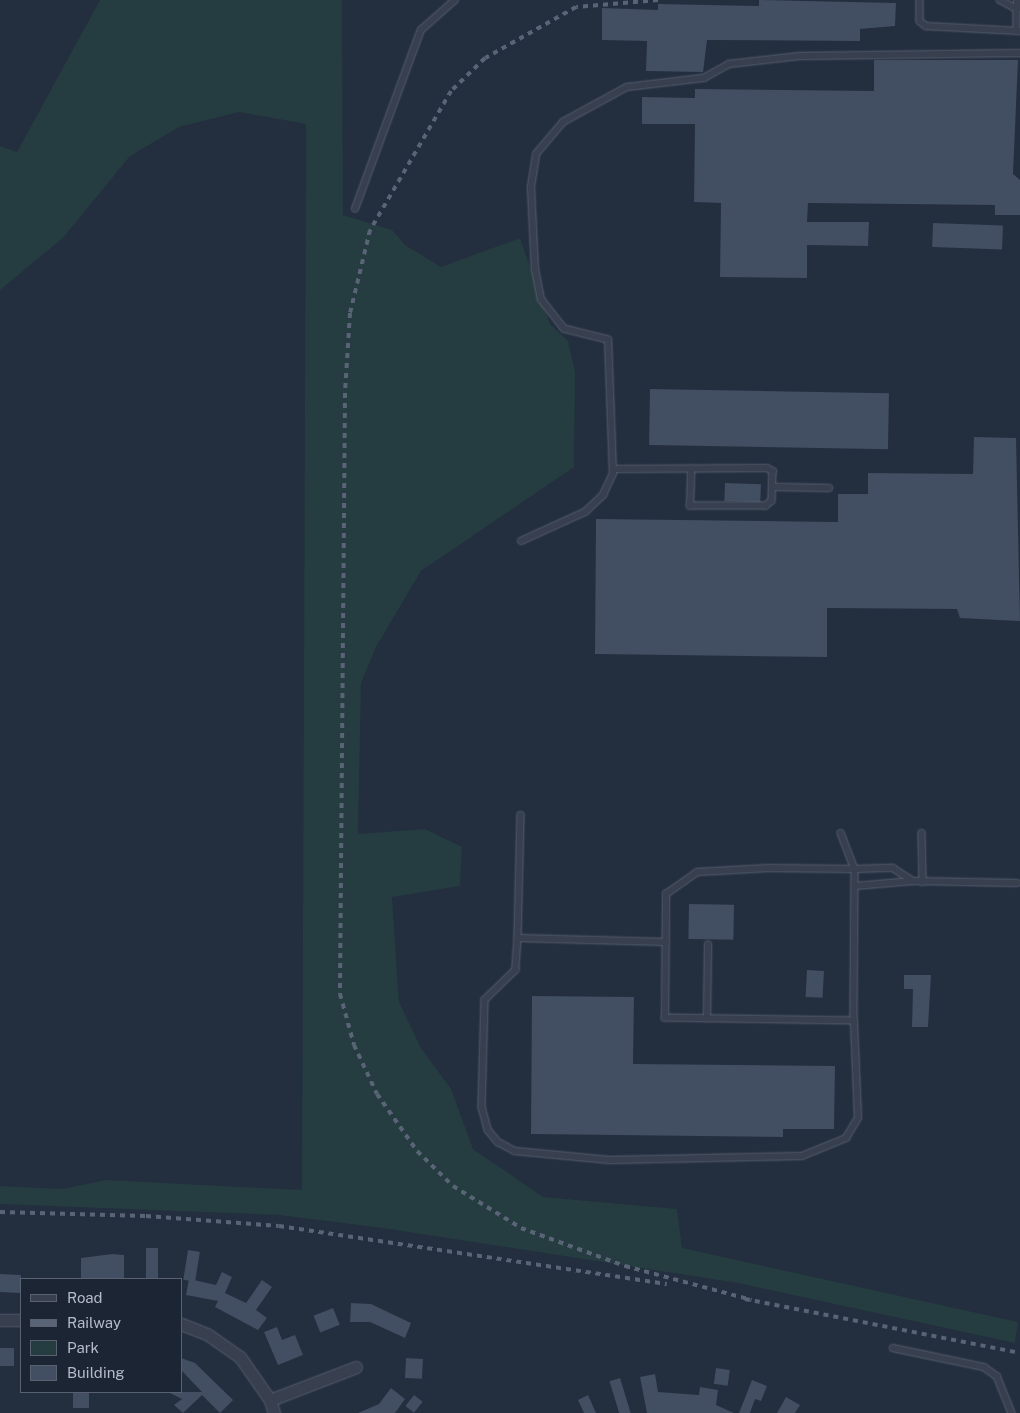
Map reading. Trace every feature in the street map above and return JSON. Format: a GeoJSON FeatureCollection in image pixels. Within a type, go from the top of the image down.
{"type":"FeatureCollection","features":[{"type":"Feature","properties":{"kind":"street"},"geometry":{"type":"LineString","coordinates":[[0,1320],[20,1320]]}},
{"type":"Feature","properties":{"kind":"street"},"geometry":{"type":"LineString","coordinates":[[182,1324],[207,1334],[240,1357],[270,1400],[274,1413]]}},
{"type":"Feature","properties":{"kind":"street"},"geometry":{"type":"LineString","coordinates":[[270,1400],[356,1367]]}},
{"type":"Feature","properties":{"kind":"lane"},"geometry":{"type":"LineString","coordinates":[[355,209],[421,30],[449,3],[455,0]]}},
{"type":"Feature","properties":{"kind":"lane"},"geometry":{"type":"LineString","coordinates":[[920,0],[920,21],[926,26],[1019,31],[1017,0]]}},
{"type":"Feature","properties":{"kind":"lane"},"geometry":{"type":"LineString","coordinates":[[1000,0],[1017,9]]}},
{"type":"Feature","properties":{"kind":"lane"},"geometry":{"type":"LineString","coordinates":[[521,541],[585,512],[603,495],[613,469],[608,340],[564,329],[540,300],[534,270],[530,187],[536,154],[563,122],[628,87],[704,78],[729,64],[800,56],[1020,53]]}},
{"type":"Feature","properties":{"kind":"lane"},"geometry":{"type":"LineString","coordinates":[[613,469],[691,468],[767,468],[773,471],[775,487],[766,506],[690,506],[691,468]]}},
{"type":"Feature","properties":{"kind":"lane"},"geometry":{"type":"LineString","coordinates":[[775,487],[829,488]]}},
{"type":"Feature","properties":{"kind":"lane"},"geometry":{"type":"LineString","coordinates":[[521,815],[516,970],[484,1000],[482,1107],[488,1130],[498,1142],[515,1151],[610,1160],[802,1156],[846,1138],[858,1118],[854,1021],[855,869],[841,833]]}},
{"type":"Feature","properties":{"kind":"lane"},"geometry":{"type":"LineString","coordinates":[[922,833],[923,882]]}},
{"type":"Feature","properties":{"kind":"lane"},"geometry":{"type":"LineString","coordinates":[[854,1021],[666,1018],[666,894],[697,872],[894,868],[913,881]]}},
{"type":"Feature","properties":{"kind":"lane"},"geometry":{"type":"LineString","coordinates":[[855,886],[913,881],[1017,883]]}},
{"type":"Feature","properties":{"kind":"lane"},"geometry":{"type":"LineString","coordinates":[[518,938],[666,942]]}},
{"type":"Feature","properties":{"kind":"lane"},"geometry":{"type":"LineString","coordinates":[[707,1019],[708,945]]}},
{"type":"Feature","properties":{"kind":"lane"},"geometry":{"type":"LineString","coordinates":[[892,1348],[984,1367],[997,1376],[1012,1413]]}},
{"type":"Feature","properties":{"kind":"green space"},"geometry":{"type":"Polygon","coordinates":[[[100,0],[342,0],[343,215],[392,230],[405,245],[441,267],[520,238],[550,324],[568,341],[575,372],[574,467],[421,571],[376,647],[361,683],[358,834],[425,829],[462,847],[460,886],[392,897],[399,1002],[421,1048],[451,1089],[473,1149],[543,1197],[677,1209],[682,1248],[1018,1322],[1015,1343],[738,1283],[383,1228],[279,1215],[0,1204],[0,1186],[63,1189],[106,1180],[302,1190],[306,124],[239,112],[179,127],[130,156],[63,238],[0,290],[0,146],[17,152],[100,0]]]}},
{"type":"Feature","properties":{"kind":"building"},"geometry":{"type":"Polygon","coordinates":[[[759,0],[896,3],[895,26],[860,29],[860,41],[707,40],[703,72],[646,71],[647,41],[602,40],[602,8],[658,10],[658,4],[759,6],[759,0]]]}},
{"type":"Feature","properties":{"kind":"building"},"geometry":{"type":"Polygon","coordinates":[[[874,60],[1018,60],[1013,174],[1020,180],[1020,215],[995,215],[995,205],[808,203],[807,222],[869,222],[868,246],[807,245],[807,278],[720,277],[721,203],[694,202],[695,124],[642,124],[642,97],[695,98],[695,89],[874,91],[874,60]]]}},
{"type":"Feature","properties":{"kind":"building"},"geometry":{"type":"Polygon","coordinates":[[[933,223],[1003,225],[1002,249],[932,247],[933,223]]]}},
{"type":"Feature","properties":{"kind":"building"},"geometry":{"type":"Polygon","coordinates":[[[650,389],[889,393],[888,449],[649,445],[650,389]]]}},
{"type":"Feature","properties":{"kind":"building"},"geometry":{"type":"Polygon","coordinates":[[[974,437],[1016,438],[1020,621],[960,618],[957,609],[827,608],[827,657],[595,654],[596,519],[838,522],[838,494],[868,494],[868,473],[973,474],[974,437]]]}},
{"type":"Feature","properties":{"kind":"building"},"geometry":{"type":"Polygon","coordinates":[[[725,483],[761,484],[760,502],[724,501],[725,483]]]}},
{"type":"Feature","properties":{"kind":"building"},"geometry":{"type":"Polygon","coordinates":[[[689,904],[734,905],[733,940],[688,939],[689,904]]]}},
{"type":"Feature","properties":{"kind":"building"},"geometry":{"type":"Polygon","coordinates":[[[807,970],[824,971],[823,998],[806,997],[807,970]]]}},
{"type":"Feature","properties":{"kind":"building"},"geometry":{"type":"Polygon","coordinates":[[[904,975],[931,975],[928,1027],[912,1027],[913,989],[904,989],[904,975]]]}},
{"type":"Feature","properties":{"kind":"building"},"geometry":{"type":"Polygon","coordinates":[[[532,996],[634,997],[633,1064],[835,1066],[834,1129],[783,1129],[783,1137],[531,1134],[532,996]]]}},
{"type":"Feature","properties":{"kind":"building"},"geometry":{"type":"Polygon","coordinates":[[[146,1248],[158,1248],[158,1278],[146,1278],[146,1248]]]}},
{"type":"Feature","properties":{"kind":"building"},"geometry":{"type":"Polygon","coordinates":[[[188,1250],[200,1252],[195,1282],[183,1280],[188,1250]]]}},
{"type":"Feature","properties":{"kind":"building"},"geometry":{"type":"Polygon","coordinates":[[[112,1254],[124,1255],[124,1278],[81,1278],[81,1258],[112,1254]]]}},
{"type":"Feature","properties":{"kind":"building"},"geometry":{"type":"Polygon","coordinates":[[[222,1272],[232,1277],[225,1293],[246,1303],[262,1280],[272,1287],[256,1310],[267,1318],[258,1330],[215,1307],[218,1301],[186,1295],[189,1279],[216,1285],[222,1272]]]}},
{"type":"Feature","properties":{"kind":"building"},"geometry":{"type":"Polygon","coordinates":[[[0,1274],[21,1275],[20,1293],[0,1292],[0,1274]]]}},
{"type":"Feature","properties":{"kind":"building"},"geometry":{"type":"Polygon","coordinates":[[[351,1303],[371,1304],[411,1323],[405,1338],[370,1322],[350,1322],[351,1303]]]}},
{"type":"Feature","properties":{"kind":"building"},"geometry":{"type":"Polygon","coordinates":[[[333,1308],[340,1325],[320,1333],[314,1316],[333,1308]]]}},
{"type":"Feature","properties":{"kind":"building"},"geometry":{"type":"Polygon","coordinates":[[[277,1327],[282,1340],[295,1335],[303,1355],[278,1365],[264,1332],[277,1327]]]}},
{"type":"Feature","properties":{"kind":"building"},"geometry":{"type":"Polygon","coordinates":[[[0,1348],[14,1348],[14,1366],[0,1366],[0,1348]]]}},
{"type":"Feature","properties":{"kind":"building"},"geometry":{"type":"Polygon","coordinates":[[[182,1358],[195,1363],[233,1400],[220,1413],[202,1395],[183,1413],[174,1405],[182,1399],[170,1393],[202,1392],[182,1371],[182,1358]]]}},
{"type":"Feature","properties":{"kind":"building"},"geometry":{"type":"Polygon","coordinates":[[[406,1358],[423,1359],[422,1379],[405,1378],[406,1358]]]}},
{"type":"Feature","properties":{"kind":"building"},"geometry":{"type":"Polygon","coordinates":[[[716,1368],[730,1370],[728,1386],[714,1384],[716,1368]]]}},
{"type":"Feature","properties":{"kind":"building"},"geometry":{"type":"Polygon","coordinates":[[[655,1374],[658,1392],[699,1395],[700,1387],[718,1390],[716,1405],[734,1413],[647,1413],[640,1377],[655,1374]]]}},
{"type":"Feature","properties":{"kind":"building"},"geometry":{"type":"Polygon","coordinates":[[[620,1378],[631,1413],[619,1413],[609,1381],[620,1378]]]}},
{"type":"Feature","properties":{"kind":"building"},"geometry":{"type":"Polygon","coordinates":[[[752,1380],[767,1386],[761,1401],[755,1399],[750,1413],[739,1413],[752,1380]]]}},
{"type":"Feature","properties":{"kind":"building"},"geometry":{"type":"Polygon","coordinates":[[[391,1388],[405,1399],[395,1413],[358,1413],[379,1404],[391,1388]]]}},
{"type":"Feature","properties":{"kind":"building"},"geometry":{"type":"Polygon","coordinates":[[[73,1393],[89,1393],[89,1408],[73,1408],[73,1393]]]}},
{"type":"Feature","properties":{"kind":"building"},"geometry":{"type":"Polygon","coordinates":[[[414,1395],[423,1402],[414,1413],[405,1406],[414,1395]]]}},
{"type":"Feature","properties":{"kind":"building"},"geometry":{"type":"Polygon","coordinates":[[[588,1395],[596,1413],[584,1413],[578,1400],[588,1395]]]}},
{"type":"Feature","properties":{"kind":"building"},"geometry":{"type":"Polygon","coordinates":[[[786,1397],[800,1405],[795,1413],[777,1413],[786,1397]]]}},
{"type":"Feature","properties":{"kind":"railway"},"geometry":{"type":"LineString","coordinates":[[658,0],[576,7],[485,58],[451,91],[370,230],[350,313],[345,393],[340,994],[354,1045],[377,1094],[417,1151],[453,1186],[521,1228],[625,1266],[752,1300]]}},
{"type":"Feature","properties":{"kind":"railway"},"geometry":{"type":"LineString","coordinates":[[0,1212],[146,1216],[279,1226],[667,1284]]}},
{"type":"Feature","properties":{"kind":"railway"},"geometry":{"type":"LineString","coordinates":[[745,1299],[1020,1353]]}}]}
